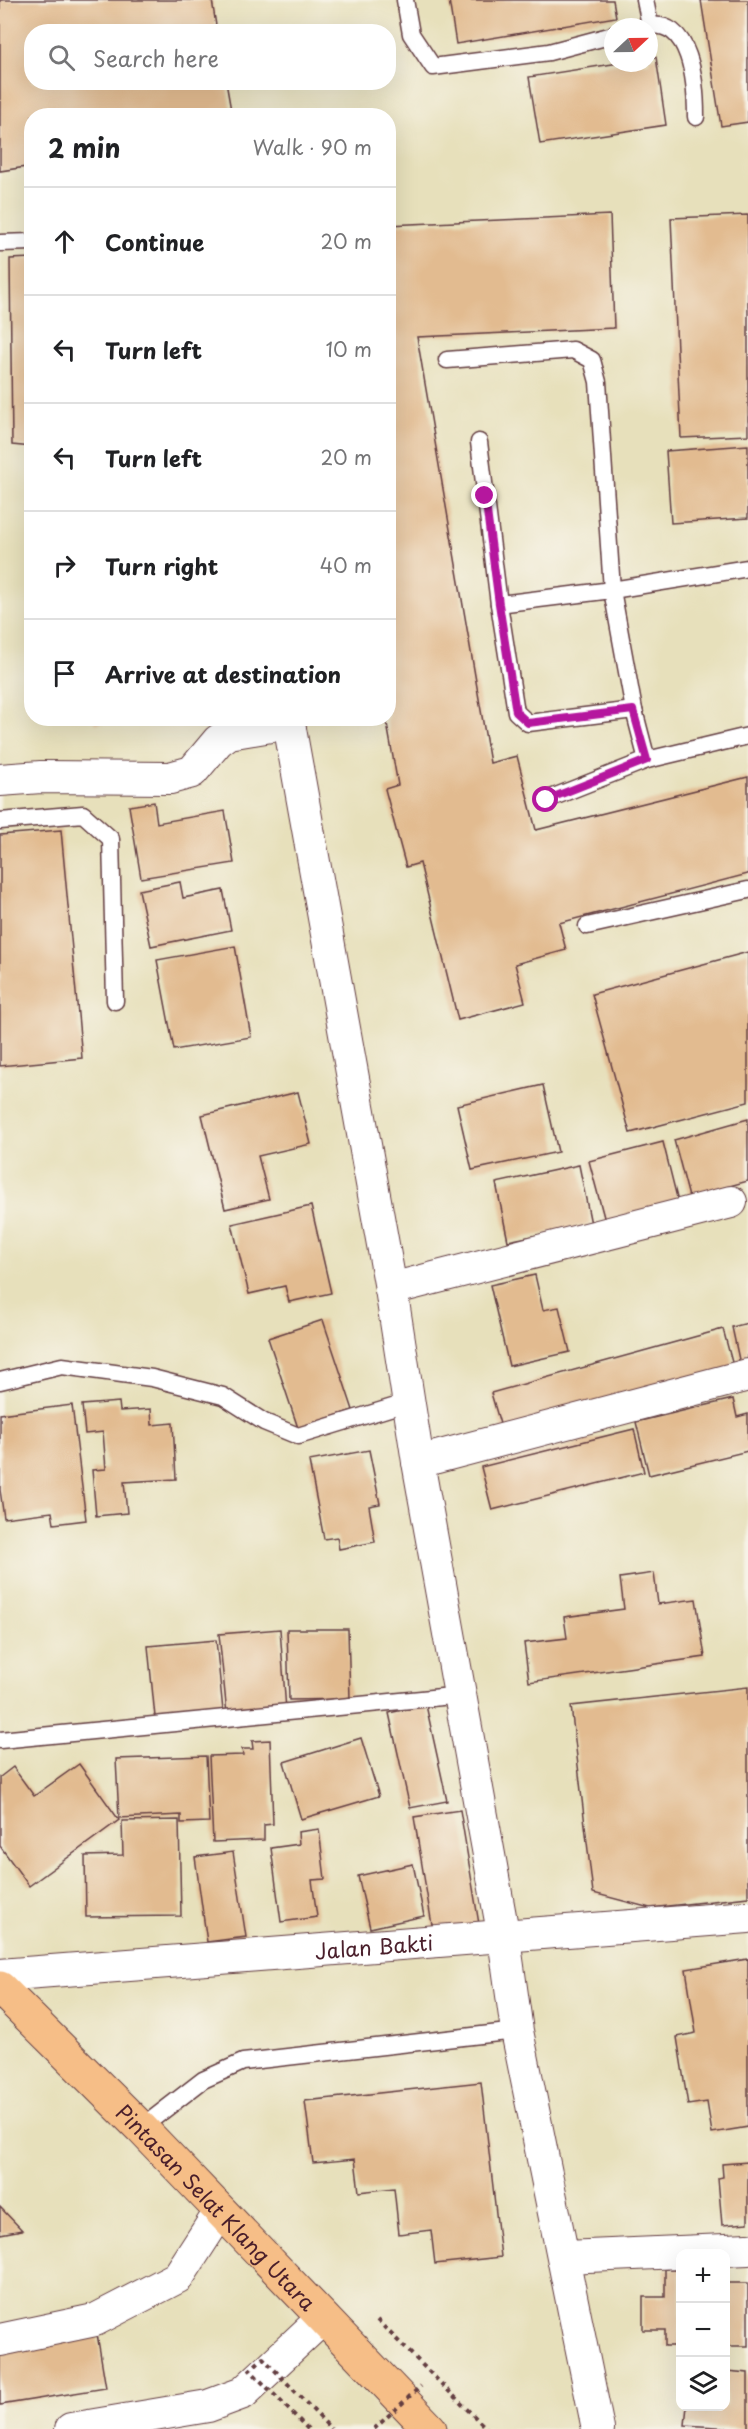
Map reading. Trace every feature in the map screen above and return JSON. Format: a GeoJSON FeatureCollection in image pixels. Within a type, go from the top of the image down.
{"type":"FeatureCollection","features":[{"type":"Feature","properties":{"kind":"highway","name":"Pintasan Selat Klang Utara"},"geometry":{"type":"LineString","coordinates":[[0,1988],[141,2128],[430,2429]]}},
{"type":"Feature","properties":{"kind":"street"},"geometry":{"type":"LineString","coordinates":[[0,780],[63,777],[170,778],[192,772],[218,741],[229,733],[263,726]]}},
{"type":"Feature","properties":{"kind":"street"},"geometry":{"type":"LineString","coordinates":[[289,726],[391,1288],[418,1462],[462,1695],[504,1938],[517,2031],[565,2257],[598,2429]]}},
{"type":"Feature","properties":{"kind":"street"},"geometry":{"type":"LineString","coordinates":[[391,1288],[731,1202]]}},
{"type":"Feature","properties":{"kind":"street"},"geometry":{"type":"LineString","coordinates":[[418,1462],[748,1375]]}},
{"type":"Feature","properties":{"kind":"street","name":"Jalan Bakti"},"geometry":{"type":"LineString","coordinates":[[0,1975],[504,1938],[748,1917]]}},
{"type":"Feature","properties":{"kind":"street"},"geometry":{"type":"LineString","coordinates":[[0,2340],[95,2320],[178,2277],[220,2212]]}},
{"type":"Feature","properties":{"kind":"street"},"geometry":{"type":"LineString","coordinates":[[565,2257],[748,2249]]}},
{"type":"Feature","properties":{"kind":"street"},"geometry":{"type":"LineString","coordinates":[[71,2429],[208,2406],[243,2393],[323,2318]]}},
{"type":"Feature","properties":{"kind":"lane"},"geometry":{"type":"LineString","coordinates":[[405,0],[411,34],[433,67],[549,52],[604,37]]}},
{"type":"Feature","properties":{"kind":"lane"},"geometry":{"type":"LineString","coordinates":[[645,0],[646,18]]}},
{"type":"Feature","properties":{"kind":"lane"},"geometry":{"type":"LineString","coordinates":[[658,28],[669,29],[680,37],[695,80],[696,117]]}},
{"type":"Feature","properties":{"kind":"lane"},"geometry":{"type":"LineString","coordinates":[[0,243],[24,242]]}},
{"type":"Feature","properties":{"kind":"lane"},"geometry":{"type":"LineString","coordinates":[[447,360],[573,350],[592,360],[598,382],[612,590],[633,710],[647,760]]}},
{"type":"Feature","properties":{"kind":"lane"},"geometry":{"type":"LineString","coordinates":[[479,442],[499,604],[516,712],[528,723],[633,710]]}},
{"type":"Feature","properties":{"kind":"lane"},"geometry":{"type":"LineString","coordinates":[[499,604],[612,590],[748,568]]}},
{"type":"Feature","properties":{"kind":"lane"},"geometry":{"type":"LineString","coordinates":[[546,800],[647,760],[748,736]]}},
{"type":"Feature","properties":{"kind":"lane"},"geometry":{"type":"LineString","coordinates":[[0,821],[83,814],[111,839],[115,1001]]}},
{"type":"Feature","properties":{"kind":"lane"},"geometry":{"type":"LineString","coordinates":[[587,926],[748,890]]}},
{"type":"Feature","properties":{"kind":"lane"},"geometry":{"type":"LineString","coordinates":[[0,1381],[62,1366],[152,1378],[223,1396],[264,1422],[298,1436],[409,1402]]}},
{"type":"Feature","properties":{"kind":"lane"},"geometry":{"type":"LineString","coordinates":[[0,1740],[462,1695]]}},
{"type":"Feature","properties":{"kind":"lane"},"geometry":{"type":"LineString","coordinates":[[141,2128],[203,2080],[243,2062],[517,2031]]}},
{"type":"Feature","properties":{"kind":"path"},"geometry":{"type":"LineString","coordinates":[[308,2429],[250,2370],[262,2358],[331,2429]]}},
{"type":"Feature","properties":{"kind":"path"},"geometry":{"type":"LineString","coordinates":[[374,2429],[421,2386]]}},
{"type":"Feature","properties":{"kind":"building"},"geometry":{"type":"Polygon","coordinates":[[[0,0],[212,0],[216,24],[24,24],[24,90],[227,90],[231,108],[24,108],[24,167],[0,171],[0,0]]]}},
{"type":"Feature","properties":{"kind":"building"},"geometry":{"type":"Polygon","coordinates":[[[449,0],[613,0],[616,17],[456,44],[449,0]]]}},
{"type":"Feature","properties":{"kind":"building"},"geometry":{"type":"Polygon","coordinates":[[[701,0],[748,0],[748,122],[721,126],[701,0]]]}},
{"type":"Feature","properties":{"kind":"building"},"geometry":{"type":"Polygon","coordinates":[[[604,65],[604,72],[658,71],[666,125],[540,144],[529,77],[604,65]]]}},
{"type":"Feature","properties":{"kind":"building"},"geometry":{"type":"Polygon","coordinates":[[[610,215],[614,328],[417,337],[490,763],[517,756],[536,830],[748,777],[748,874],[559,923],[566,950],[515,964],[525,1002],[458,1020],[420,863],[406,867],[385,789],[398,785],[387,726],[396,726],[396,225],[610,215]]]}},
{"type":"Feature","properties":{"kind":"building"},"geometry":{"type":"Polygon","coordinates":[[[748,215],[748,435],[681,438],[671,218],[748,215]]]}},
{"type":"Feature","properties":{"kind":"building"},"geometry":{"type":"Polygon","coordinates":[[[24,258],[24,446],[12,445],[10,259],[24,258]]]}},
{"type":"Feature","properties":{"kind":"building"},"geometry":{"type":"Polygon","coordinates":[[[748,445],[748,518],[671,523],[666,451],[748,445]]]}},
{"type":"Feature","properties":{"kind":"building"},"geometry":{"type":"Polygon","coordinates":[[[154,802],[157,823],[225,811],[234,863],[141,878],[129,806],[154,802]]]}},
{"type":"Feature","properties":{"kind":"building"},"geometry":{"type":"Polygon","coordinates":[[[61,830],[82,1058],[0,1066],[0,835],[61,830]]]}},
{"type":"Feature","properties":{"kind":"building"},"geometry":{"type":"Polygon","coordinates":[[[180,882],[183,898],[223,890],[231,930],[151,946],[139,890],[180,882]]]}},
{"type":"Feature","properties":{"kind":"building"},"geometry":{"type":"Polygon","coordinates":[[[235,946],[251,1037],[174,1050],[157,960],[235,946]]]}},
{"type":"Feature","properties":{"kind":"building"},"geometry":{"type":"Polygon","coordinates":[[[748,952],[748,1102],[630,1133],[592,994],[748,952]]]}},
{"type":"Feature","properties":{"kind":"building"},"geometry":{"type":"Polygon","coordinates":[[[543,1085],[558,1152],[472,1170],[457,1105],[543,1085]]]}},
{"type":"Feature","properties":{"kind":"building"},"geometry":{"type":"Polygon","coordinates":[[[298,1092],[311,1144],[258,1156],[269,1199],[225,1209],[202,1115],[298,1092]]]}},
{"type":"Feature","properties":{"kind":"building"},"geometry":{"type":"Polygon","coordinates":[[[748,1119],[748,1181],[689,1197],[674,1140],[748,1119]]]}},
{"type":"Feature","properties":{"kind":"building"},"geometry":{"type":"Polygon","coordinates":[[[663,1142],[678,1202],[605,1221],[589,1161],[663,1142]]]}},
{"type":"Feature","properties":{"kind":"building"},"geometry":{"type":"Polygon","coordinates":[[[579,1165],[591,1224],[508,1241],[496,1183],[579,1165]]]}},
{"type":"Feature","properties":{"kind":"building"},"geometry":{"type":"Polygon","coordinates":[[[311,1206],[331,1293],[289,1302],[285,1286],[249,1294],[232,1224],[311,1206]]]}},
{"type":"Feature","properties":{"kind":"building"},"geometry":{"type":"Polygon","coordinates":[[[535,1275],[543,1310],[559,1307],[570,1352],[509,1366],[490,1285],[535,1275]]]}},
{"type":"Feature","properties":{"kind":"building"},"geometry":{"type":"Polygon","coordinates":[[[323,1320],[353,1410],[298,1428],[268,1338],[323,1320]]]}},
{"type":"Feature","properties":{"kind":"building"},"geometry":{"type":"Polygon","coordinates":[[[748,1323],[748,1367],[741,1369],[732,1327],[748,1323]]]}},
{"type":"Feature","properties":{"kind":"building"},"geometry":{"type":"Polygon","coordinates":[[[723,1329],[736,1377],[505,1441],[491,1393],[723,1329]]]}},
{"type":"Feature","properties":{"kind":"building"},"geometry":{"type":"Polygon","coordinates":[[[733,1399],[737,1417],[748,1414],[748,1451],[649,1475],[636,1422],[733,1399]]]}},
{"type":"Feature","properties":{"kind":"building"},"geometry":{"type":"Polygon","coordinates":[[[119,1402],[120,1411],[151,1409],[152,1425],[173,1423],[176,1479],[124,1482],[127,1513],[96,1516],[92,1470],[106,1469],[103,1432],[85,1434],[82,1405],[119,1402]]]}},
{"type":"Feature","properties":{"kind":"building"},"geometry":{"type":"Polygon","coordinates":[[[72,1405],[86,1520],[54,1524],[52,1512],[4,1518],[0,1490],[0,1414],[72,1405]]]}},
{"type":"Feature","properties":{"kind":"building"},"geometry":{"type":"Polygon","coordinates":[[[634,1429],[644,1472],[492,1510],[481,1467],[634,1429]]]}},
{"type":"Feature","properties":{"kind":"building"},"geometry":{"type":"Polygon","coordinates":[[[369,1450],[380,1504],[369,1506],[375,1542],[339,1549],[337,1537],[324,1539],[309,1461],[369,1450]]]}},
{"type":"Feature","properties":{"kind":"building"},"geometry":{"type":"Polygon","coordinates":[[[654,1573],[658,1604],[696,1599],[705,1657],[529,1682],[524,1643],[567,1638],[564,1617],[624,1609],[620,1578],[654,1573]]]}},
{"type":"Feature","properties":{"kind":"building"},"geometry":{"type":"Polygon","coordinates":[[[280,1629],[286,1710],[227,1714],[219,1634],[280,1629]]]}},
{"type":"Feature","properties":{"kind":"building"},"geometry":{"type":"Polygon","coordinates":[[[287,1629],[348,1629],[350,1699],[289,1700],[287,1629]]]}},
{"type":"Feature","properties":{"kind":"building"},"geometry":{"type":"Polygon","coordinates":[[[216,1640],[223,1711],[155,1717],[148,1646],[216,1640]]]}},
{"type":"Feature","properties":{"kind":"building"},"geometry":{"type":"Polygon","coordinates":[[[748,1687],[748,1897],[650,1908],[593,1893],[571,1706],[748,1687]]]}},
{"type":"Feature","properties":{"kind":"building"},"geometry":{"type":"Polygon","coordinates":[[[426,1705],[447,1801],[410,1808],[389,1713],[426,1705]]]}},
{"type":"Feature","properties":{"kind":"building"},"geometry":{"type":"Polygon","coordinates":[[[361,1738],[379,1796],[301,1819],[284,1762],[361,1738]]]}},
{"type":"Feature","properties":{"kind":"building"},"geometry":{"type":"Polygon","coordinates":[[[270,1740],[273,1824],[264,1825],[264,1840],[213,1842],[209,1756],[243,1755],[242,1749],[253,1749],[252,1741],[270,1740]]]}},
{"type":"Feature","properties":{"kind":"building"},"geometry":{"type":"Polygon","coordinates":[[[206,1756],[209,1822],[181,1823],[181,1815],[119,1818],[116,1759],[206,1756]]]}},
{"type":"Feature","properties":{"kind":"building"},"geometry":{"type":"Polygon","coordinates":[[[79,1764],[119,1820],[29,1886],[0,1846],[0,1777],[13,1767],[34,1796],[79,1764]]]}},
{"type":"Feature","properties":{"kind":"building"},"geometry":{"type":"Polygon","coordinates":[[[460,1810],[480,1930],[434,1937],[414,1817],[460,1810]]]}},
{"type":"Feature","properties":{"kind":"building"},"geometry":{"type":"Polygon","coordinates":[[[179,1820],[181,1916],[86,1917],[85,1856],[123,1855],[122,1821],[179,1820]]]}},
{"type":"Feature","properties":{"kind":"building"},"geometry":{"type":"Polygon","coordinates":[[[319,1829],[325,1879],[312,1880],[317,1917],[281,1922],[271,1848],[299,1844],[298,1832],[319,1829]]]}},
{"type":"Feature","properties":{"kind":"building"},"geometry":{"type":"Polygon","coordinates":[[[233,1852],[246,1937],[207,1942],[195,1857],[233,1852]]]}},
{"type":"Feature","properties":{"kind":"building"},"geometry":{"type":"Polygon","coordinates":[[[413,1864],[424,1916],[370,1928],[358,1876],[413,1864]]]}},
{"type":"Feature","properties":{"kind":"building"},"geometry":{"type":"Polygon","coordinates":[[[748,1959],[748,2127],[712,2133],[707,2102],[688,2105],[677,2037],[696,2033],[686,1969],[748,1959]]]}},
{"type":"Feature","properties":{"kind":"building"},"geometry":{"type":"Polygon","coordinates":[[[481,2082],[501,2257],[435,2264],[431,2230],[399,2234],[394,2188],[359,2192],[355,2159],[313,2163],[305,2101],[481,2082]]]}},
{"type":"Feature","properties":{"kind":"building"},"geometry":{"type":"Polygon","coordinates":[[[748,2162],[748,2223],[722,2225],[718,2178],[723,2177],[722,2164],[748,2162]]]}},
{"type":"Feature","properties":{"kind":"building"},"geometry":{"type":"Polygon","coordinates":[[[0,2207],[22,2230],[0,2234],[0,2207]]]}},
{"type":"Feature","properties":{"kind":"building"},"geometry":{"type":"Polygon","coordinates":[[[665,2269],[676,2269],[676,2346],[665,2346],[665,2330],[643,2330],[643,2297],[665,2297],[665,2269]]]}},
{"type":"Feature","properties":{"kind":"building"},"geometry":{"type":"Polygon","coordinates":[[[730,2283],[748,2283],[748,2346],[730,2346],[730,2283]]]}},
{"type":"Feature","properties":{"kind":"building"},"geometry":{"type":"Polygon","coordinates":[[[97,2334],[106,2388],[0,2405],[0,2350],[97,2334]]]}},
{"type":"Feature","properties":{"kind":"building"},"geometry":{"type":"Polygon","coordinates":[[[730,2371],[748,2373],[748,2429],[685,2425],[686,2411],[730,2411],[730,2371]]]}},
{"type":"Feature","properties":{"kind":"route"},"geometry":{"type":"LineString","coordinates":[[485,496],[516,712],[528,723],[545,723],[633,710],[647,760],[546,800]]}}]}
